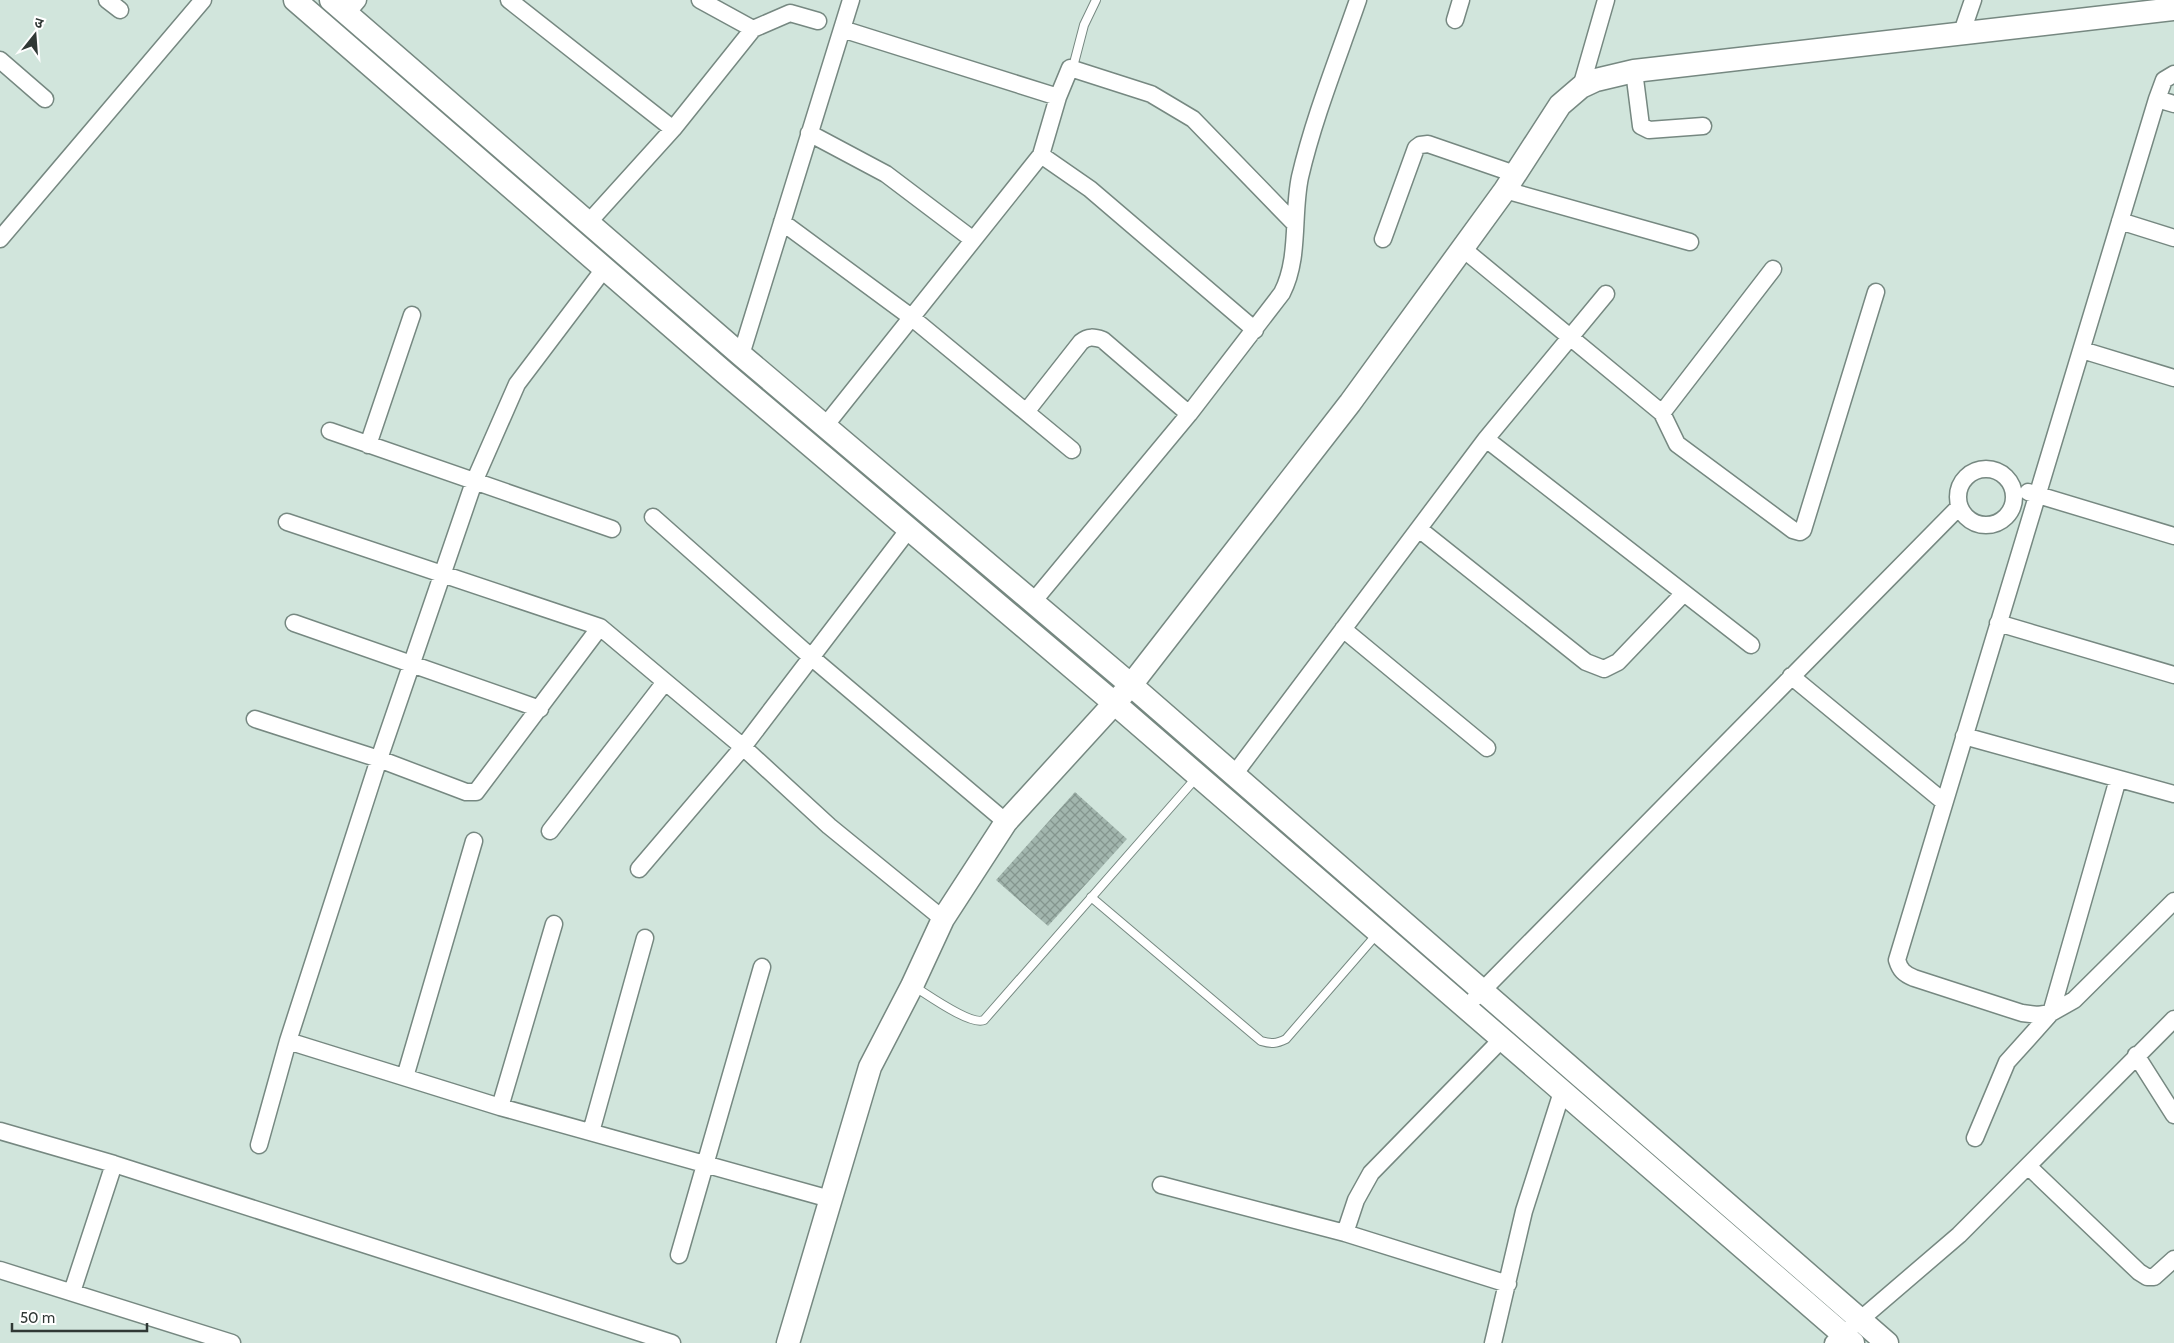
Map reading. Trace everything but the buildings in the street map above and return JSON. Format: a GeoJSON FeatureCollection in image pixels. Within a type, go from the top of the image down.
{"type":"FeatureCollection","features":[{"type":"Feature","properties":{"kind":"main road"},"geometry":{"type":"LineString","coordinates":[[295,0],[604,269],[1114,703],[1562,1092],[1843,1340]]}},
{"type":"Feature","properties":{"kind":"main road"},"geometry":{"type":"LineString","coordinates":[[345,4],[588,223],[1032,603],[1131,685],[1233,776],[1888,1343]]}},
{"type":"Feature","properties":{"kind":"main road"},"geometry":{"type":"LineString","coordinates":[[788,1343],[870,1067],[912,986],[943,919],[1006,822],[1131,685],[1350,403],[1510,182],[1560,105],[1581,87],[1611,75],[1634,71],[2174,9]]}},
{"type":"Feature","properties":{"kind":"street"},"geometry":{"type":"LineString","coordinates":[[0,239],[203,0]]}},
{"type":"Feature","properties":{"kind":"street"},"geometry":{"type":"LineString","coordinates":[[509,0],[673,129]]}},
{"type":"Feature","properties":{"kind":"street"},"geometry":{"type":"LineString","coordinates":[[700,0],[753,29]]}},
{"type":"Feature","properties":{"kind":"street"},"geometry":{"type":"LineString","coordinates":[[741,355],[851,0]]}},
{"type":"Feature","properties":{"kind":"street"},"geometry":{"type":"LineString","coordinates":[[1032,603],[1190,414],[1255,330],[1288,283],[1292,271],[1297,194],[1304,160],[1358,0]]}},
{"type":"Feature","properties":{"kind":"street"},"geometry":{"type":"LineString","coordinates":[[1455,20],[1461,0]]}},
{"type":"Feature","properties":{"kind":"street"},"geometry":{"type":"LineString","coordinates":[[1581,87],[1606,0]]}},
{"type":"Feature","properties":{"kind":"street"},"geometry":{"type":"LineString","coordinates":[[1962,32],[1973,0]]}},
{"type":"Feature","properties":{"kind":"street"},"geometry":{"type":"LineString","coordinates":[[588,223],[673,129],[753,29],[790,13],[818,21]]}},
{"type":"Feature","properties":{"kind":"street"},"geometry":{"type":"LineString","coordinates":[[842,29],[1058,97]]}},
{"type":"Feature","properties":{"kind":"street"},"geometry":{"type":"LineString","coordinates":[[0,60],[45,99]]}},
{"type":"Feature","properties":{"kind":"street"},"geometry":{"type":"LineString","coordinates":[[825,426],[972,239],[1041,155],[1066,71],[1073,67],[1151,94],[1193,119],[1295,224]]}},
{"type":"Feature","properties":{"kind":"street"},"geometry":{"type":"LineString","coordinates":[[1634,71],[1640,126],[1649,130],[1703,126]]}},
{"type":"Feature","properties":{"kind":"street"},"geometry":{"type":"LineString","coordinates":[[2174,74],[2164,80],[2157,98],[1897,960],[1905,974],[1914,978],[2022,1013],[2038,1015],[2050,1013],[2074,1000],[2174,901]]}},
{"type":"Feature","properties":{"kind":"street"},"geometry":{"type":"LineString","coordinates":[[2157,98],[2174,104]]}},
{"type":"Feature","properties":{"kind":"street"},"geometry":{"type":"LineString","coordinates":[[809,134],[886,174],[972,239]]}},
{"type":"Feature","properties":{"kind":"street"},"geometry":{"type":"LineString","coordinates":[[1383,239],[1416,148],[1420,145],[1428,144],[1510,182],[1690,242]]}},
{"type":"Feature","properties":{"kind":"street"},"geometry":{"type":"LineString","coordinates":[[1041,155],[1090,189],[1255,330]]}},
{"type":"Feature","properties":{"kind":"street"},"geometry":{"type":"LineString","coordinates":[[782,222],[911,317],[1072,450]]}},
{"type":"Feature","properties":{"kind":"street"},"geometry":{"type":"LineString","coordinates":[[2120,222],[2174,238]]}},
{"type":"Feature","properties":{"kind":"street"},"geometry":{"type":"LineString","coordinates":[[1462,248],[1662,413],[1677,444],[1793,530],[1800,532],[1803,530],[1876,292]]}},
{"type":"Feature","properties":{"kind":"street"},"geometry":{"type":"LineString","coordinates":[[259,1145],[288,1041],[379,759],[411,663],[444,575],[474,482],[517,384],[604,269]]}},
{"type":"Feature","properties":{"kind":"street"},"geometry":{"type":"LineString","coordinates":[[1662,413],[1773,269]]}},
{"type":"Feature","properties":{"kind":"street"},"geometry":{"type":"LineString","coordinates":[[1233,776],[1486,439],[1606,294]]}},
{"type":"Feature","properties":{"kind":"street"},"geometry":{"type":"LineString","coordinates":[[368,445],[412,315]]}},
{"type":"Feature","properties":{"kind":"street"},"geometry":{"type":"LineString","coordinates":[[1026,412],[1081,342],[1085,338],[1094,337],[1103,340],[1190,414]]}},
{"type":"Feature","properties":{"kind":"street"},"geometry":{"type":"LineString","coordinates":[[2082,350],[2174,378]]}},
{"type":"Feature","properties":{"kind":"street"},"geometry":{"type":"LineString","coordinates":[[330,431],[612,529]]}},
{"type":"Feature","properties":{"kind":"street"},"geometry":{"type":"LineString","coordinates":[[1486,439],[1752,645]]}},
{"type":"Feature","properties":{"kind":"street"},"geometry":{"type":"LineString","coordinates":[[2012,486],[2013,504],[2010,512],[1996,524],[1987,526],[1970,520],[1959,507],[1959,488],[1972,473],[1990,470],[2000,473],[2012,486],[2174,536]]}},
{"type":"Feature","properties":{"kind":"street"},"geometry":{"type":"LineString","coordinates":[[1464,1008],[1959,507]]}},
{"type":"Feature","properties":{"kind":"street"},"geometry":{"type":"LineString","coordinates":[[653,517],[811,657],[1006,822]]}},
{"type":"Feature","properties":{"kind":"street"},"geometry":{"type":"LineString","coordinates":[[287,522],[600,627],[743,747],[829,826],[943,919]]}},
{"type":"Feature","properties":{"kind":"street"},"geometry":{"type":"LineString","coordinates":[[1419,528],[1586,662],[1604,669],[1618,662],[1684,593]]}},
{"type":"Feature","properties":{"kind":"street"},"geometry":{"type":"LineString","coordinates":[[639,869],[743,747],[909,529]]}},
{"type":"Feature","properties":{"kind":"street"},"geometry":{"type":"LineString","coordinates":[[294,623],[540,709]]}},
{"type":"Feature","properties":{"kind":"street"},"geometry":{"type":"LineString","coordinates":[[1998,624],[2174,675]]}},
{"type":"Feature","properties":{"kind":"street"},"geometry":{"type":"LineString","coordinates":[[255,719],[379,759],[466,792],[476,792],[600,627]]}},
{"type":"Feature","properties":{"kind":"street"},"geometry":{"type":"LineString","coordinates":[[1343,629],[1487,748]]}},
{"type":"Feature","properties":{"kind":"street"},"geometry":{"type":"LineString","coordinates":[[1791,676],[1944,802]]}},
{"type":"Feature","properties":{"kind":"street"},"geometry":{"type":"LineString","coordinates":[[550,831],[665,682]]}},
{"type":"Feature","properties":{"kind":"street"},"geometry":{"type":"LineString","coordinates":[[1964,736],[2174,794]]}},
{"type":"Feature","properties":{"kind":"street"},"geometry":{"type":"LineString","coordinates":[[1975,1138],[2007,1062],[2050,1013],[2118,779]]}},
{"type":"Feature","properties":{"kind":"street"},"geometry":{"type":"LineString","coordinates":[[405,1077],[474,841]]}},
{"type":"Feature","properties":{"kind":"street"},"geometry":{"type":"LineString","coordinates":[[500,1107],[554,924]]}},
{"type":"Feature","properties":{"kind":"street"},"geometry":{"type":"LineString","coordinates":[[591,1132],[645,938]]}},
{"type":"Feature","properties":{"kind":"street"},"geometry":{"type":"LineString","coordinates":[[679,1255],[762,967]]}},
{"type":"Feature","properties":{"kind":"street"},"geometry":{"type":"LineString","coordinates":[[1843,1340],[1860,1319],[1959,1235],[2174,1019]]}},
{"type":"Feature","properties":{"kind":"street"},"geometry":{"type":"LineString","coordinates":[[1345,1233],[1356,1200],[1371,1173],[1502,1040]]}},
{"type":"Feature","properties":{"kind":"street"},"geometry":{"type":"LineString","coordinates":[[288,1041],[500,1107],[830,1199]]}},
{"type":"Feature","properties":{"kind":"street"},"geometry":{"type":"LineString","coordinates":[[2136,1056],[2174,1115]]}},
{"type":"Feature","properties":{"kind":"street"},"geometry":{"type":"LineString","coordinates":[[1493,1343],[1524,1211],[1562,1092]]}},
{"type":"Feature","properties":{"kind":"street"},"geometry":{"type":"LineString","coordinates":[[0,1131],[114,1164],[672,1343]]}},
{"type":"Feature","properties":{"kind":"street"},"geometry":{"type":"LineString","coordinates":[[72,1292],[114,1164]]}},
{"type":"Feature","properties":{"kind":"street"},"geometry":{"type":"LineString","coordinates":[[2028,1166],[2139,1272],[2147,1277],[2154,1277],[2174,1259]]}},
{"type":"Feature","properties":{"kind":"street"},"geometry":{"type":"LineString","coordinates":[[1161,1185],[1345,1233],[1508,1284]]}},
{"type":"Feature","properties":{"kind":"street"},"geometry":{"type":"LineString","coordinates":[[0,1270],[232,1343]]}},
{"type":"Feature","properties":{"kind":"lane"},"geometry":{"type":"LineString","coordinates":[[1073,67],[1084,26],[1096,0]]}},
{"type":"Feature","properties":{"kind":"lane"},"geometry":{"type":"LineString","coordinates":[[912,986],[969,1020],[980,1022],[989,1016],[1197,777]]}},
{"type":"Feature","properties":{"kind":"lane"},"geometry":{"type":"LineString","coordinates":[[1091,897],[1260,1041],[1269,1044],[1277,1044],[1286,1039],[1378,933]]}}]}
